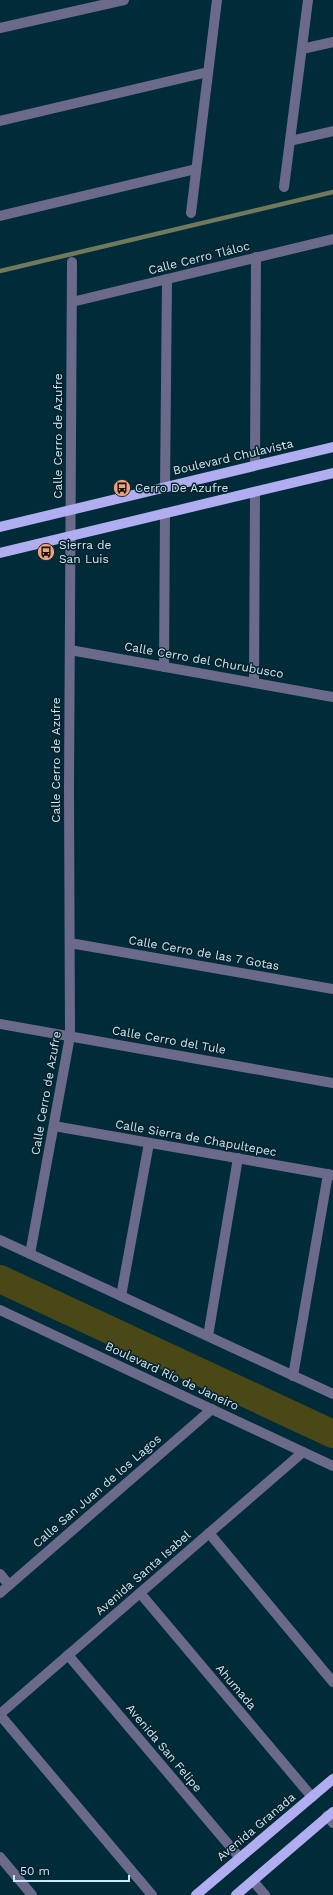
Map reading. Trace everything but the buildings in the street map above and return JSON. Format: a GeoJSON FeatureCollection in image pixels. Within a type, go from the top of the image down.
{"type":"FeatureCollection","features":[{"type":"Feature","properties":{"kind":"main road","name":"Boulevard Chulavista"},"geometry":{"type":"LineString","coordinates":[[0,527],[333,447]]}},
{"type":"Feature","properties":{"kind":"main road"},"geometry":{"type":"LineString","coordinates":[[0,553],[333,473]]}},
{"type":"Feature","properties":{"kind":"main road","name":"Avenida Granada"},"geometry":{"type":"LineString","coordinates":[[196,1895],[333,1779]]}},
{"type":"Feature","properties":{"kind":"main road"},"geometry":{"type":"LineString","coordinates":[[236,1895],[331,1817]]}},
{"type":"Feature","properties":{"kind":"street"},"geometry":{"type":"LineString","coordinates":[[0,28],[124,0]]}},
{"type":"Feature","properties":{"kind":"street"},"geometry":{"type":"LineString","coordinates":[[191,212],[217,0]]}},
{"type":"Feature","properties":{"kind":"street"},"geometry":{"type":"LineString","coordinates":[[284,187],[308,0]]}},
{"type":"Feature","properties":{"kind":"street"},"geometry":{"type":"LineString","coordinates":[[302,49],[333,42]]}},
{"type":"Feature","properties":{"kind":"street"},"geometry":{"type":"LineString","coordinates":[[0,121],[208,72]]}},
{"type":"Feature","properties":{"kind":"street"},"geometry":{"type":"LineString","coordinates":[[290,141],[333,131]]}},
{"type":"Feature","properties":{"kind":"street"},"geometry":{"type":"LineString","coordinates":[[0,216],[196,169]]}},
{"type":"Feature","properties":{"kind":"street","name":"Calle Cerro Tláloc"},"geometry":{"type":"LineString","coordinates":[[72,302],[333,239]]}},
{"type":"Feature","properties":{"kind":"street"},"geometry":{"type":"LineString","coordinates":[[255,465],[256,257]]}},
{"type":"Feature","properties":{"kind":"street","name":"Calle Cerro de Azufre"},"geometry":{"type":"LineString","coordinates":[[30,1254],[70,1036],[70,510],[72,262]]}},
{"type":"Feature","properties":{"kind":"street"},"geometry":{"type":"LineString","coordinates":[[165,487],[167,279]]}},
{"type":"Feature","properties":{"kind":"street"},"geometry":{"type":"LineString","coordinates":[[254,683],[255,492]]}},
{"type":"Feature","properties":{"kind":"street"},"geometry":{"type":"LineString","coordinates":[[164,666],[165,513]]}},
{"type":"Feature","properties":{"kind":"street","name":"Calle Cerro del Churubusco"},"geometry":{"type":"LineString","coordinates":[[70,650],[333,697]]}},
{"type":"Feature","properties":{"kind":"street","name":"Calle Cerro de las 7 Gotas"},"geometry":{"type":"LineString","coordinates":[[70,942],[333,989]]}},
{"type":"Feature","properties":{"kind":"street","name":"Calle Cerro del Tule"},"geometry":{"type":"LineString","coordinates":[[0,1024],[333,1083]]}},
{"type":"Feature","properties":{"kind":"street","name":"Calle Sierra de Chapultepec"},"geometry":{"type":"LineString","coordinates":[[54,1126],[330,1175]]}},
{"type":"Feature","properties":{"kind":"street"},"geometry":{"type":"LineString","coordinates":[[121,1296],[149,1142]]}},
{"type":"Feature","properties":{"kind":"street"},"geometry":{"type":"LineString","coordinates":[[208,1336],[238,1158]]}},
{"type":"Feature","properties":{"kind":"street"},"geometry":{"type":"LineString","coordinates":[[293,1376],[330,1175]]}},
{"type":"Feature","properties":{"kind":"street"},"geometry":{"type":"LineString","coordinates":[[0,1240],[333,1394]]}},
{"type":"Feature","properties":{"kind":"street","name":"Boulevard Río de Janeiro"},"geometry":{"type":"LineString","coordinates":[[0,1310],[333,1466]]}},
{"type":"Feature","properties":{"kind":"street","name":"Calle San Juan de los Lagos"},"geometry":{"type":"LineString","coordinates":[[0,1593],[212,1409]]}},
{"type":"Feature","properties":{"kind":"street","name":"Avenida Santa Isabel"},"geometry":{"type":"LineString","coordinates":[[0,1715],[303,1452]]}},
{"type":"Feature","properties":{"kind":"street"},"geometry":{"type":"LineString","coordinates":[[209,1533],[333,1682]]}},
{"type":"Feature","properties":{"kind":"street"},"geometry":{"type":"LineString","coordinates":[[0,1574],[9,1585]]}},
{"type":"Feature","properties":{"kind":"street","name":"Ahumada"},"geometry":{"type":"LineString","coordinates":[[140,1593],[312,1797]]}},
{"type":"Feature","properties":{"kind":"street","name":"Avenida San Felipe"},"geometry":{"type":"LineString","coordinates":[[68,1655],[240,1858]]}},
{"type":"Feature","properties":{"kind":"street"},"geometry":{"type":"LineString","coordinates":[[0,1715],[152,1895]]}},
{"type":"Feature","properties":{"kind":"street"},"geometry":{"type":"LineString","coordinates":[[0,1857],[32,1895]]}},
{"type":"Feature","properties":{"kind":"street"},"geometry":{"type":"LineString","coordinates":[[253,1881],[265,1895]]}},
{"type":"Feature","properties":{"kind":"waterway"},"geometry":{"type":"LineString","coordinates":[[0,271],[333,192]]}},
{"type":"Feature","properties":{"kind":"waterway"},"geometry":{"type":"LineString","coordinates":[[0,1279],[333,1434]]}},
{"type":"Feature","properties":{"kind":"place","name":"Cerro De Azufre"},"geometry":{"type":"Point","coordinates":[122,488]}},
{"type":"Feature","properties":{"kind":"place","name":"Sierra de San Luis"},"geometry":{"type":"Point","coordinates":[46,552]}}]}
